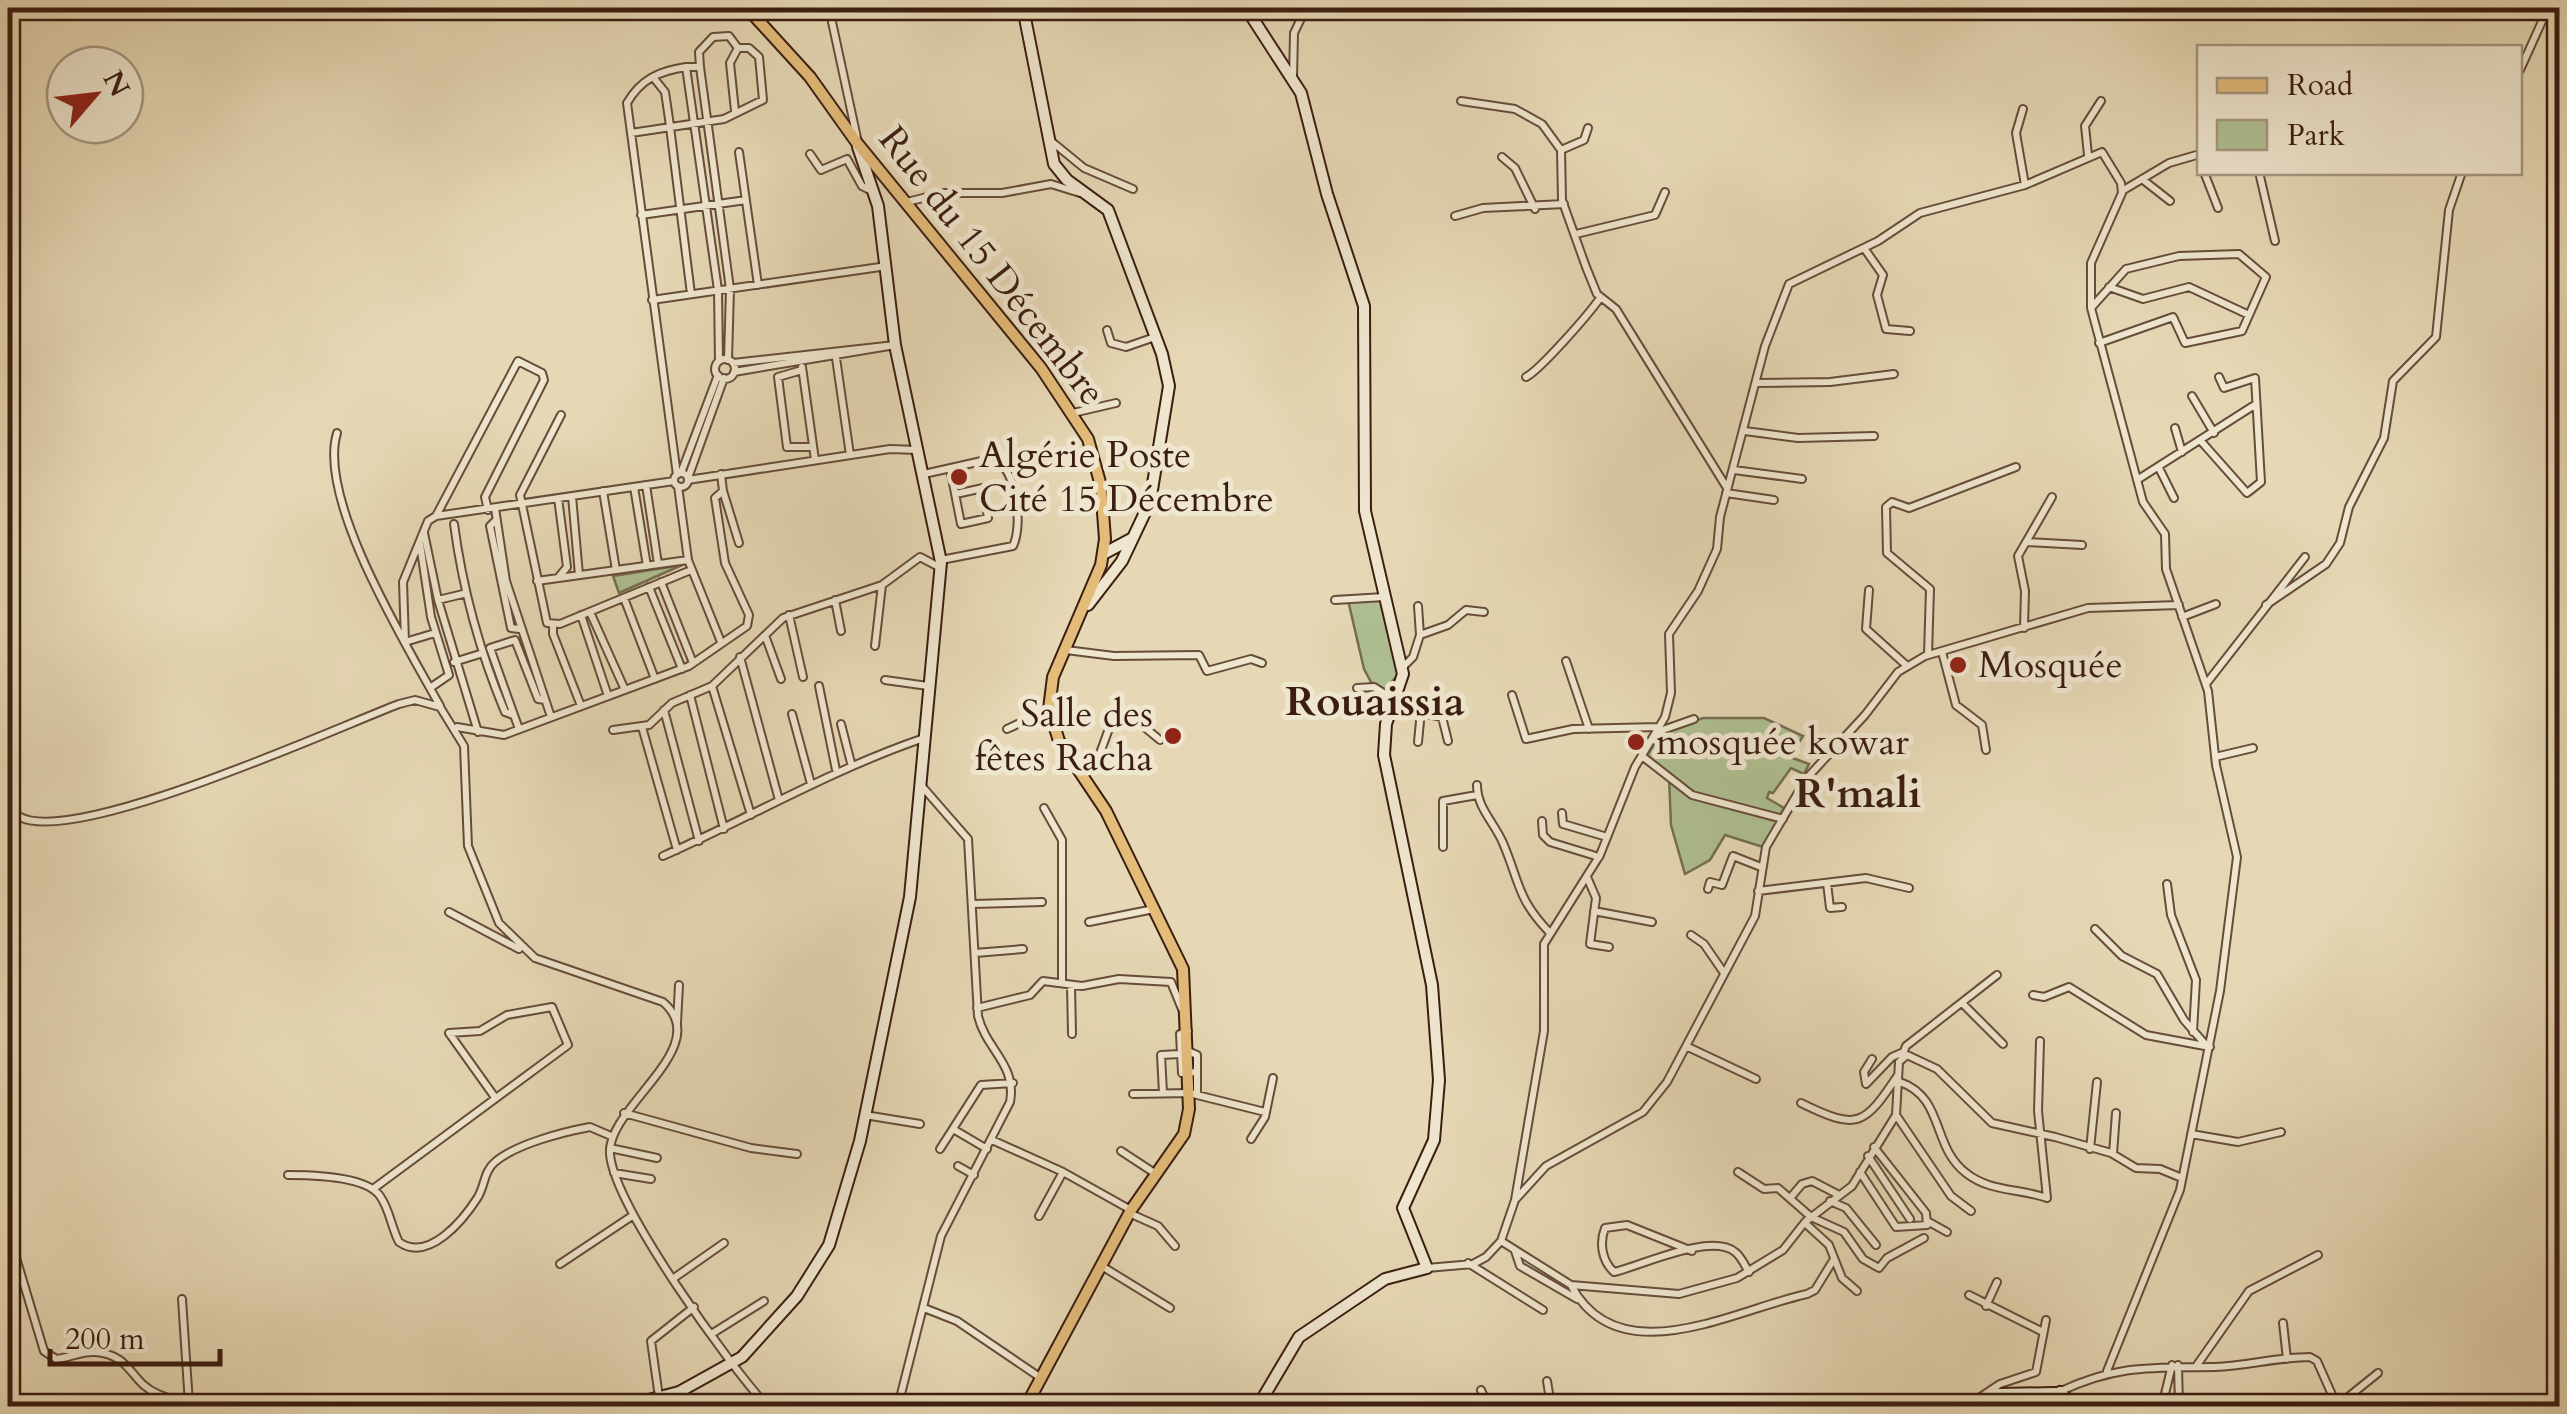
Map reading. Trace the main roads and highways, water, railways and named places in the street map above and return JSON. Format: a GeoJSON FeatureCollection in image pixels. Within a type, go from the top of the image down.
{"type":"FeatureCollection","features":[{"type":"Feature","properties":{"kind":"main road","name":"Rue du 15 Décembre"},"geometry":{"type":"LineString","coordinates":[[747,8],[810,77],[857,143],[1073,413],[1096,462],[1105,531],[1103,554],[1088,605],[1053,677],[1050,710],[1058,741],[1106,811],[1183,969],[1188,1032],[1184,1052],[1193,1072],[1193,1094],[1184,1134],[1130,1212],[1026,1406]]}},
{"type":"Feature","properties":{"kind":"waterway"},"geometry":{"type":"LineString","coordinates":[[8,1405],[15,1406]]}},
{"type":"Feature","properties":{"kind":"place","name":"Algérie Poste Cité 15 Décembre"},"geometry":{"type":"Point","coordinates":[959,477]}},
{"type":"Feature","properties":{"kind":"place","name":"Mosquée"},"geometry":{"type":"Point","coordinates":[1958,665]}},
{"type":"Feature","properties":{"kind":"place","name":"Salle des fêtes Racha"},"geometry":{"type":"Point","coordinates":[1173,736]}},
{"type":"Feature","properties":{"kind":"place","name":"mosquée kowar"},"geometry":{"type":"Point","coordinates":[1636,742]}},
{"type":"Feature","properties":{"kind":"district","name":"Rouaissia"},"geometry":{"type":"Point","coordinates":[1375,701]}},
{"type":"Feature","properties":{"kind":"district","name":"R'mali"},"geometry":{"type":"Point","coordinates":[1858,793]}}]}
